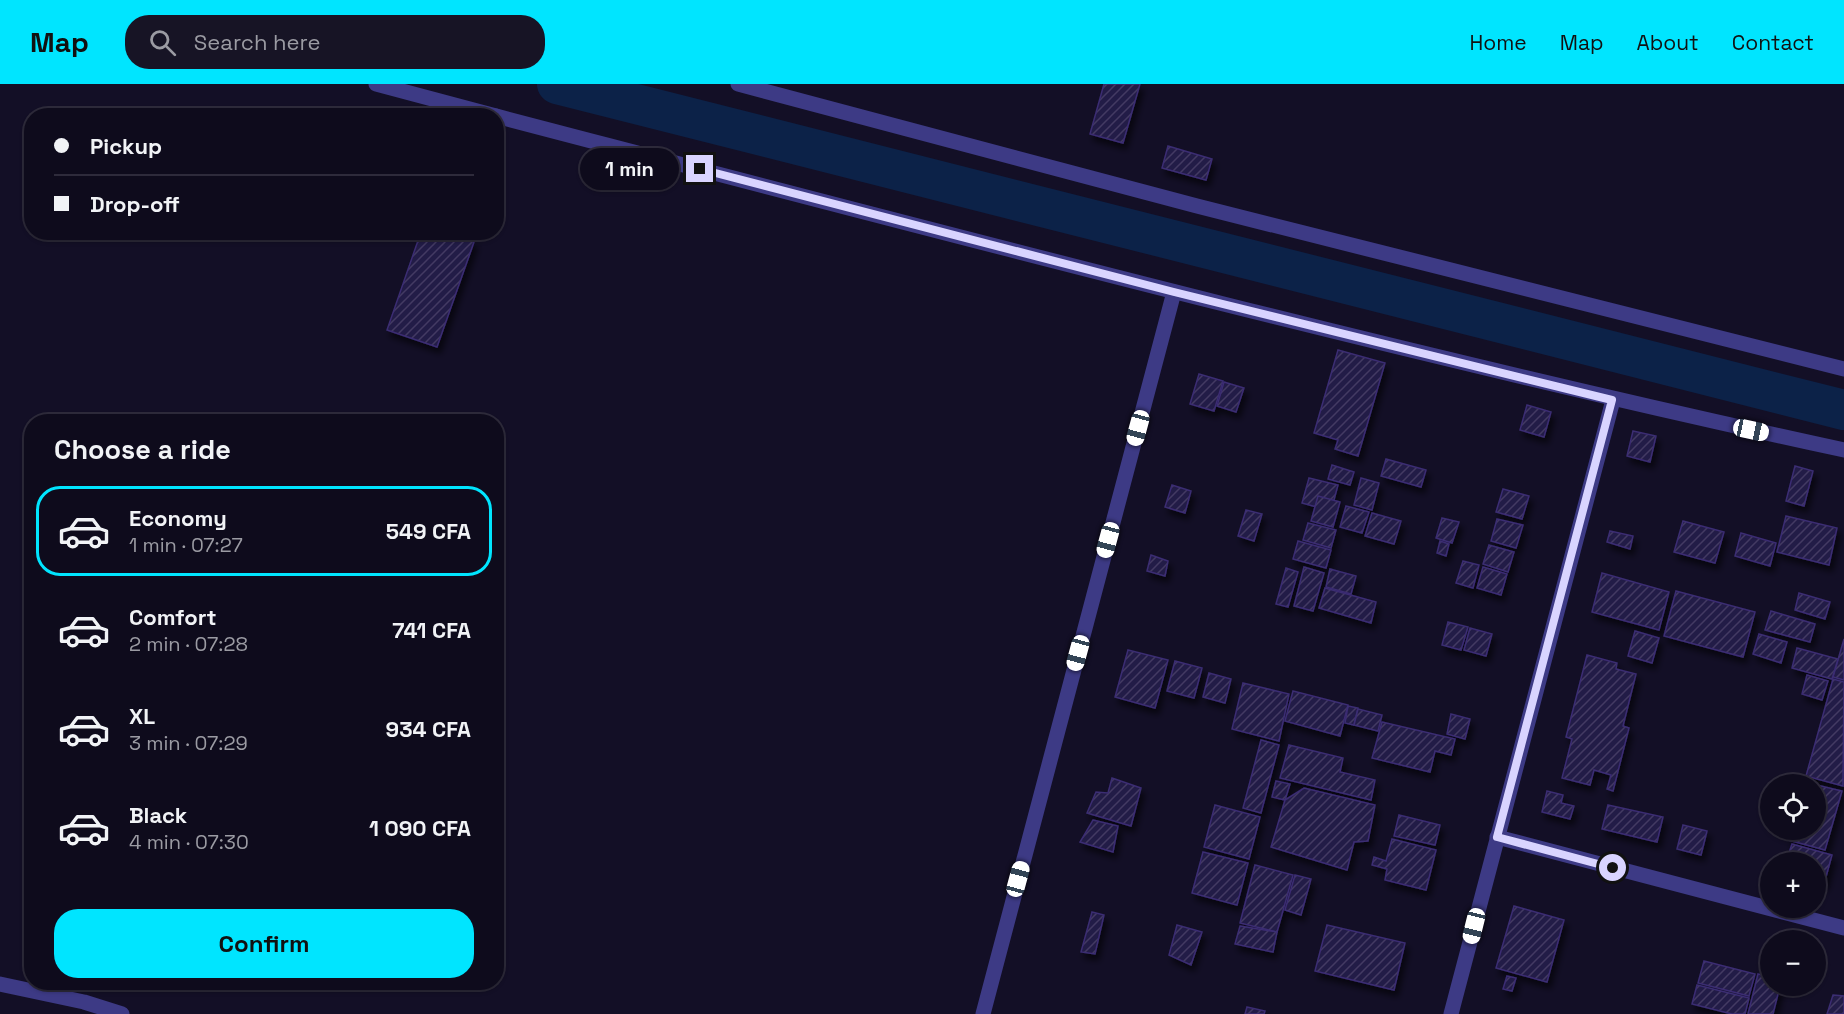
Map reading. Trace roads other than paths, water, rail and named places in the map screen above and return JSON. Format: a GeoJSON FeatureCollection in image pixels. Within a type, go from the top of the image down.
{"type":"FeatureCollection","features":[{"type":"Feature","properties":{"kind":"street"},"geometry":{"type":"LineString","coordinates":[[376,84],[466,108]]}},
{"type":"Feature","properties":{"kind":"street"},"geometry":{"type":"LineString","coordinates":[[738,84],[1220,212],[1844,369]]}},
{"type":"Feature","properties":{"kind":"street"},"geometry":{"type":"LineString","coordinates":[[504,118],[1174,292],[1612,400],[1844,450]]}},
{"type":"Feature","properties":{"kind":"street"},"geometry":{"type":"LineString","coordinates":[[983,1014],[1174,292]]}},
{"type":"Feature","properties":{"kind":"street"},"geometry":{"type":"LineString","coordinates":[[1451,1014],[1612,400]]}},
{"type":"Feature","properties":{"kind":"street"},"geometry":{"type":"LineString","coordinates":[[1497,837],[1844,928]]}},
{"type":"Feature","properties":{"kind":"street"},"geometry":{"type":"LineString","coordinates":[[0,984],[24,989]]}},
{"type":"Feature","properties":{"kind":"street"},"geometry":{"type":"LineString","coordinates":[[28,990],[84,1002],[122,1014]]}},
{"type":"Feature","properties":{"kind":"waterway"},"geometry":{"type":"LineString","coordinates":[[557,84],[1844,410]]}}]}
